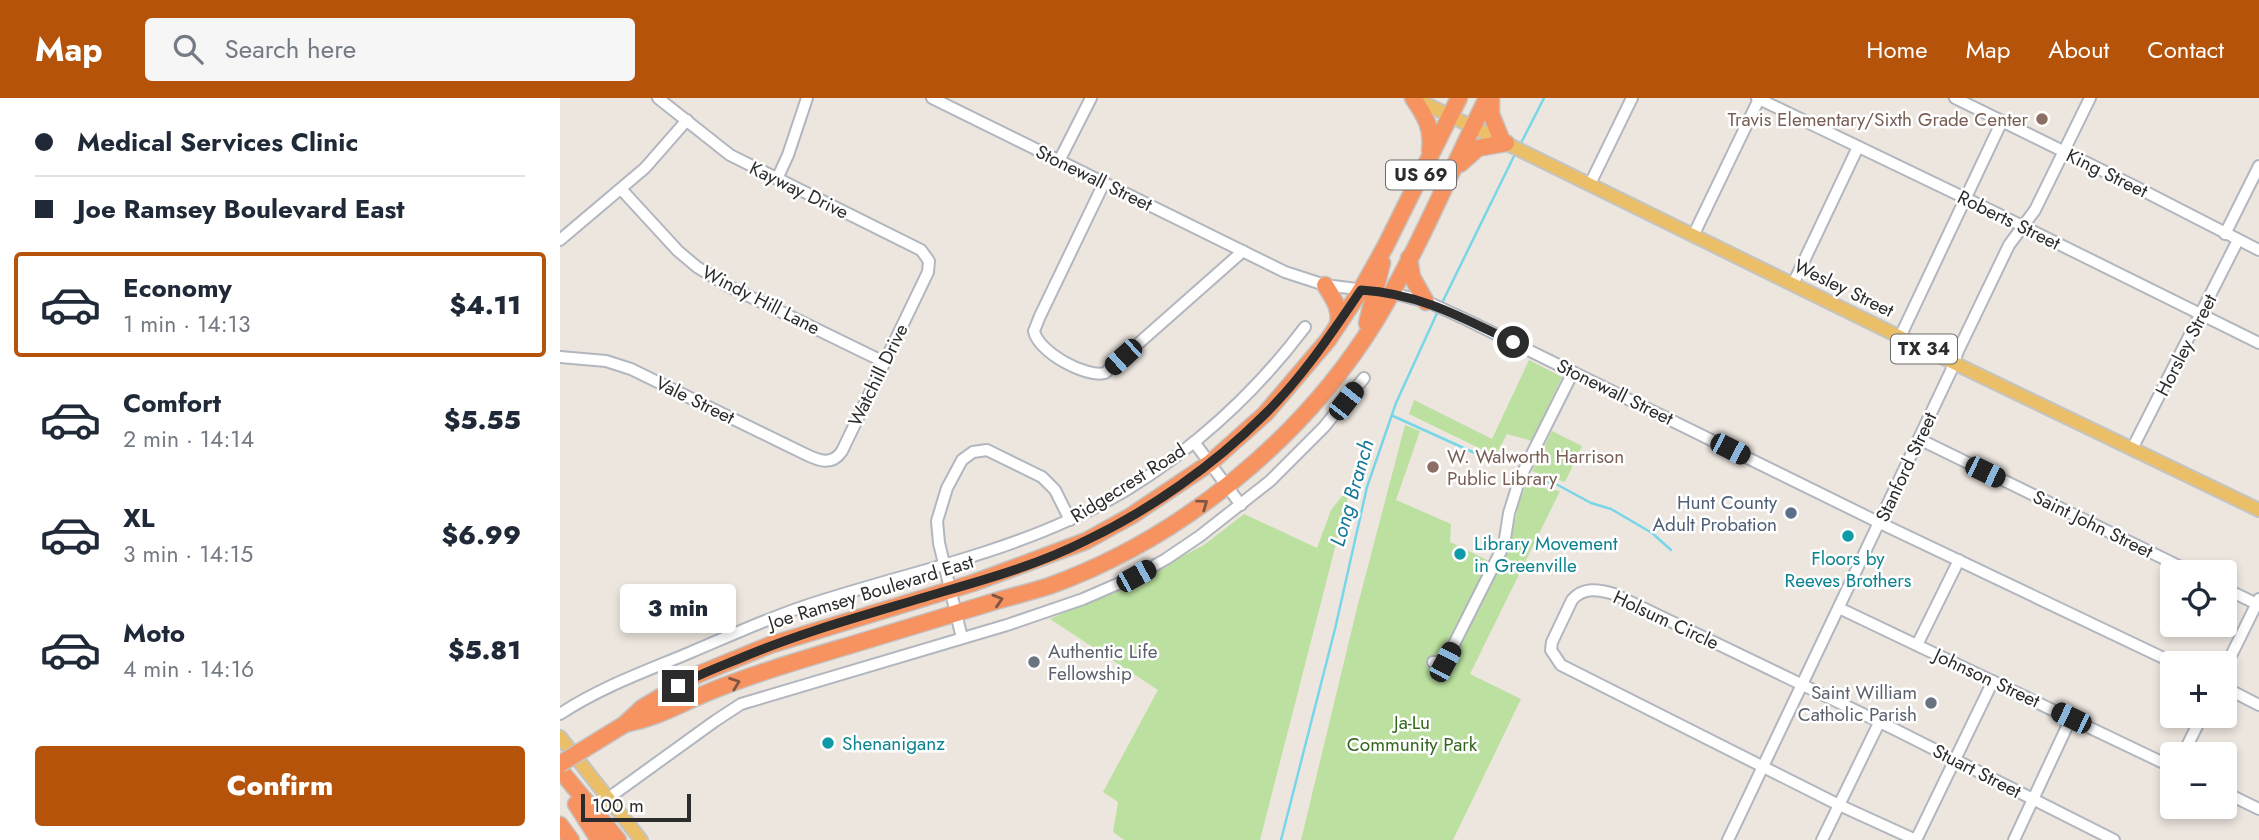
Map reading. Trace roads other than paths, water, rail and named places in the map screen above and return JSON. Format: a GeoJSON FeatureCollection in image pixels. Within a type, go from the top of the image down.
{"type":"FeatureCollection","features":[{"type":"Feature","properties":{"kind":"highway"},"geometry":{"type":"LineString","coordinates":[[1414,98],[1432,133],[1428,161]]}},
{"type":"Feature","properties":{"kind":"highway","name":"Joe Ramsey Boulevard East"},"geometry":{"type":"LineString","coordinates":[[625,724],[650,719],[704,694],[764,673],[1048,586],[1156,535],[1227,486],[1301,416],[1362,341],[1385,247],[1459,98]]}},
{"type":"Feature","properties":{"kind":"highway"},"geometry":{"type":"LineString","coordinates":[[1449,177],[1478,148],[1505,143],[1491,114],[1489,98]]}},
{"type":"Feature","properties":{"kind":"highway","name":"Joe Ramsey Boulevard East"},"geometry":{"type":"LineString","coordinates":[[625,724],[642,708],[697,675],[770,645],[950,590],[1086,541],[1131,516],[1210,463],[1265,414],[1298,378],[1337,326],[1409,258],[1489,98]]}},
{"type":"Feature","properties":{"kind":"highway"},"geometry":{"type":"LineString","coordinates":[[1409,258],[1412,277],[1428,302]]}},
{"type":"Feature","properties":{"kind":"highway"},"geometry":{"type":"LineString","coordinates":[[1325,285],[1337,307],[1337,326]]}},
{"type":"Feature","properties":{"kind":"highway","name":"US 69"},"geometry":{"type":"LineString","coordinates":[[560,764],[625,724]]}},
{"type":"Feature","properties":{"kind":"highway"},"geometry":{"type":"LineString","coordinates":[[560,770],[618,840]]}},
{"type":"Feature","properties":{"kind":"highway"},"geometry":{"type":"LineString","coordinates":[[560,782],[599,840]]}},
{"type":"Feature","properties":{"kind":"highway"},"geometry":{"type":"LineString","coordinates":[[560,825],[570,840]]}},
{"type":"Feature","properties":{"kind":"main road","name":"Wesley Street"},"geometry":{"type":"LineString","coordinates":[[1414,98],[2259,510]]}},
{"type":"Feature","properties":{"kind":"main road"},"geometry":{"type":"LineString","coordinates":[[560,737],[641,840]]}},
{"type":"Feature","properties":{"kind":"street","name":"Kayway Drive"},"geometry":{"type":"LineString","coordinates":[[658,98],[730,155],[920,250],[929,261],[924,280]]}},
{"type":"Feature","properties":{"kind":"street"},"geometry":{"type":"LineString","coordinates":[[777,179],[789,155],[807,98]]}},
{"type":"Feature","properties":{"kind":"street","name":"Stonewall Street"},"geometry":{"type":"LineString","coordinates":[[932,98],[1285,272],[1325,285],[1376,291],[1428,302],[2160,656]]}},
{"type":"Feature","properties":{"kind":"street"},"geometry":{"type":"LineString","coordinates":[[1059,160],[1091,98]]}},
{"type":"Feature","properties":{"kind":"street"},"geometry":{"type":"LineString","coordinates":[[1590,184],[1632,98]]}},
{"type":"Feature","properties":{"kind":"street"},"geometry":{"type":"LineString","coordinates":[[1693,236],[1758,98]]}},
{"type":"Feature","properties":{"kind":"street","name":"Roberts Street"},"geometry":{"type":"LineString","coordinates":[[1758,98],[2259,343]]}},
{"type":"Feature","properties":{"kind":"street","name":"King Street"},"geometry":{"type":"LineString","coordinates":[[1955,98],[2259,250]]}},
{"type":"Feature","properties":{"kind":"street","name":"Stanford Street"},"geometry":{"type":"LineString","coordinates":[[1728,840],[2009,245],[2035,210],[2090,98]]}},
{"type":"Feature","properties":{"kind":"street"},"geometry":{"type":"LineString","coordinates":[[560,240],[645,168],[687,120]]}},
{"type":"Feature","properties":{"kind":"street"},"geometry":{"type":"LineString","coordinates":[[1900,337],[2002,121]]}},
{"type":"Feature","properties":{"kind":"street"},"geometry":{"type":"LineString","coordinates":[[1793,284],[1858,147]]}},
{"type":"Feature","properties":{"kind":"street"},"geometry":{"type":"LineString","coordinates":[[2225,234],[2259,166]]}},
{"type":"Feature","properties":{"kind":"street"},"geometry":{"type":"LineString","coordinates":[[1104,183],[1034,331],[1040,344],[1059,358],[1095,374],[1105,373],[1243,251]]}},
{"type":"Feature","properties":{"kind":"street","name":"Windy Hill Lane"},"geometry":{"type":"LineString","coordinates":[[621,190],[678,251],[697,267],[728,286],[884,362]]}},
{"type":"Feature","properties":{"kind":"street","name":"Horsley Street"},"geometry":{"type":"LineString","coordinates":[[2132,449],[2238,240]]}},
{"type":"Feature","properties":{"kind":"street","name":"Watchill Drive"},"geometry":{"type":"LineString","coordinates":[[824,462],[838,457],[842,451],[924,280]]}},
{"type":"Feature","properties":{"kind":"street","name":"Ridgecrest Road"},"geometry":{"type":"LineString","coordinates":[[560,714],[611,684],[769,619],[1010,543],[1070,520],[1136,482],[1194,442],[1235,406],[1279,361],[1305,327]]}},
{"type":"Feature","properties":{"kind":"street","name":"Vale Street"},"geometry":{"type":"LineString","coordinates":[[560,357],[598,359],[631,369],[824,462]]}},
{"type":"Feature","properties":{"kind":"street"},"geometry":{"type":"LineString","coordinates":[[1433,662],[1445,662],[1491,574],[1506,538],[1509,513],[1520,478],[1573,372]]}},
{"type":"Feature","properties":{"kind":"street"},"geometry":{"type":"LineString","coordinates":[[607,799],[715,720],[741,705],[1059,608],[1136,576],[1178,551],[1270,481],[1324,427],[1364,378]]}},
{"type":"Feature","properties":{"kind":"street","name":"Saint John Street"},"geometry":{"type":"LineString","coordinates":[[1919,439],[2166,560]]}},
{"type":"Feature","properties":{"kind":"street"},"geometry":{"type":"LineString","coordinates":[[1194,442],[1241,505]]}},
{"type":"Feature","properties":{"kind":"street"},"geometry":{"type":"LineString","coordinates":[[962,638],[939,543],[938,515],[947,488],[962,460],[973,452],[987,450],[1042,477],[1055,490],[1070,520]]}},
{"type":"Feature","properties":{"kind":"street"},"geometry":{"type":"LineString","coordinates":[[1917,645],[1959,561]]}},
{"type":"Feature","properties":{"kind":"street","name":"Holsum Circle"},"geometry":{"type":"LineString","coordinates":[[1764,766],[1561,665],[1552,650],[1552,642],[1576,595],[1600,590],[1614,594],[1802,685]]}},
{"type":"Feature","properties":{"kind":"street"},"geometry":{"type":"LineString","coordinates":[[2234,651],[2258,603],[2237,594]]}},
{"type":"Feature","properties":{"kind":"street","name":"Johnson Street"},"geometry":{"type":"LineString","coordinates":[[1839,608],[2160,761]]}},
{"type":"Feature","properties":{"kind":"street"},"geometry":{"type":"LineString","coordinates":[[1764,766],[1916,840],[1993,681]]}},
{"type":"Feature","properties":{"kind":"street","name":"Stuart Street"},"geometry":{"type":"LineString","coordinates":[[1802,685],[2114,840]]}},
{"type":"Feature","properties":{"kind":"street"},"geometry":{"type":"LineString","coordinates":[[2237,694],[2259,705]]}},
{"type":"Feature","properties":{"kind":"street"},"geometry":{"type":"LineString","coordinates":[[2014,840],[2071,718]]}},
{"type":"Feature","properties":{"kind":"street"},"geometry":{"type":"LineString","coordinates":[[1822,840],[1879,723]]}},
{"type":"Feature","properties":{"kind":"street"},"geometry":{"type":"LineString","coordinates":[[2237,798],[2259,809]]}},
{"type":"Feature","properties":{"kind":"waterway","name":"Long Branch"},"geometry":{"type":"LineString","coordinates":[[1520,145],[1544,98]]}},
{"type":"Feature","properties":{"kind":"waterway","name":"Long Branch"},"geometry":{"type":"LineString","coordinates":[[1441,305],[1515,154]]}},
{"type":"Feature","properties":{"kind":"waterway","name":"Long Branch"},"geometry":{"type":"LineString","coordinates":[[1281,840],[1335,629],[1367,487],[1396,403],[1438,311]]}},
{"type":"Feature","properties":{"kind":"waterway"},"geometry":{"type":"LineString","coordinates":[[1393,416],[1477,454],[1489,456]]}},
{"type":"Feature","properties":{"kind":"waterway"},"geometry":{"type":"LineString","coordinates":[[1529,477],[1556,484],[1591,503],[1611,509],[1652,533],[1671,550]]}},
{"type":"Feature","properties":{"kind":"place","name":"Travis Elementary/Sixth Grade Center"},"geometry":{"type":"Point","coordinates":[2042,119]}},
{"type":"Feature","properties":{"kind":"place","name":"W. Walworth Harrison Public Library"},"geometry":{"type":"Point","coordinates":[1433,467]}},
{"type":"Feature","properties":{"kind":"place","name":"Hunt County Adult Probation"},"geometry":{"type":"Point","coordinates":[1791,513]}},
{"type":"Feature","properties":{"kind":"place","name":"Floors by Reeves Brothers"},"geometry":{"type":"Point","coordinates":[1848,536]}},
{"type":"Feature","properties":{"kind":"place","name":"Library Movement in Greenville"},"geometry":{"type":"Point","coordinates":[1460,554]}},
{"type":"Feature","properties":{"kind":"place","name":"Authentic Life Fellowship"},"geometry":{"type":"Point","coordinates":[1034,662]}},
{"type":"Feature","properties":{"kind":"place","name":"Saint William Catholic Parish"},"geometry":{"type":"Point","coordinates":[1931,703]}},
{"type":"Feature","properties":{"kind":"place","name":"Shenaniganz"},"geometry":{"type":"Point","coordinates":[828,743]}},
{"type":"Feature","properties":{"kind":"park label","name":"Ja-Lu Community Park"},"geometry":{"type":"Point","coordinates":[1412,733]}}]}
